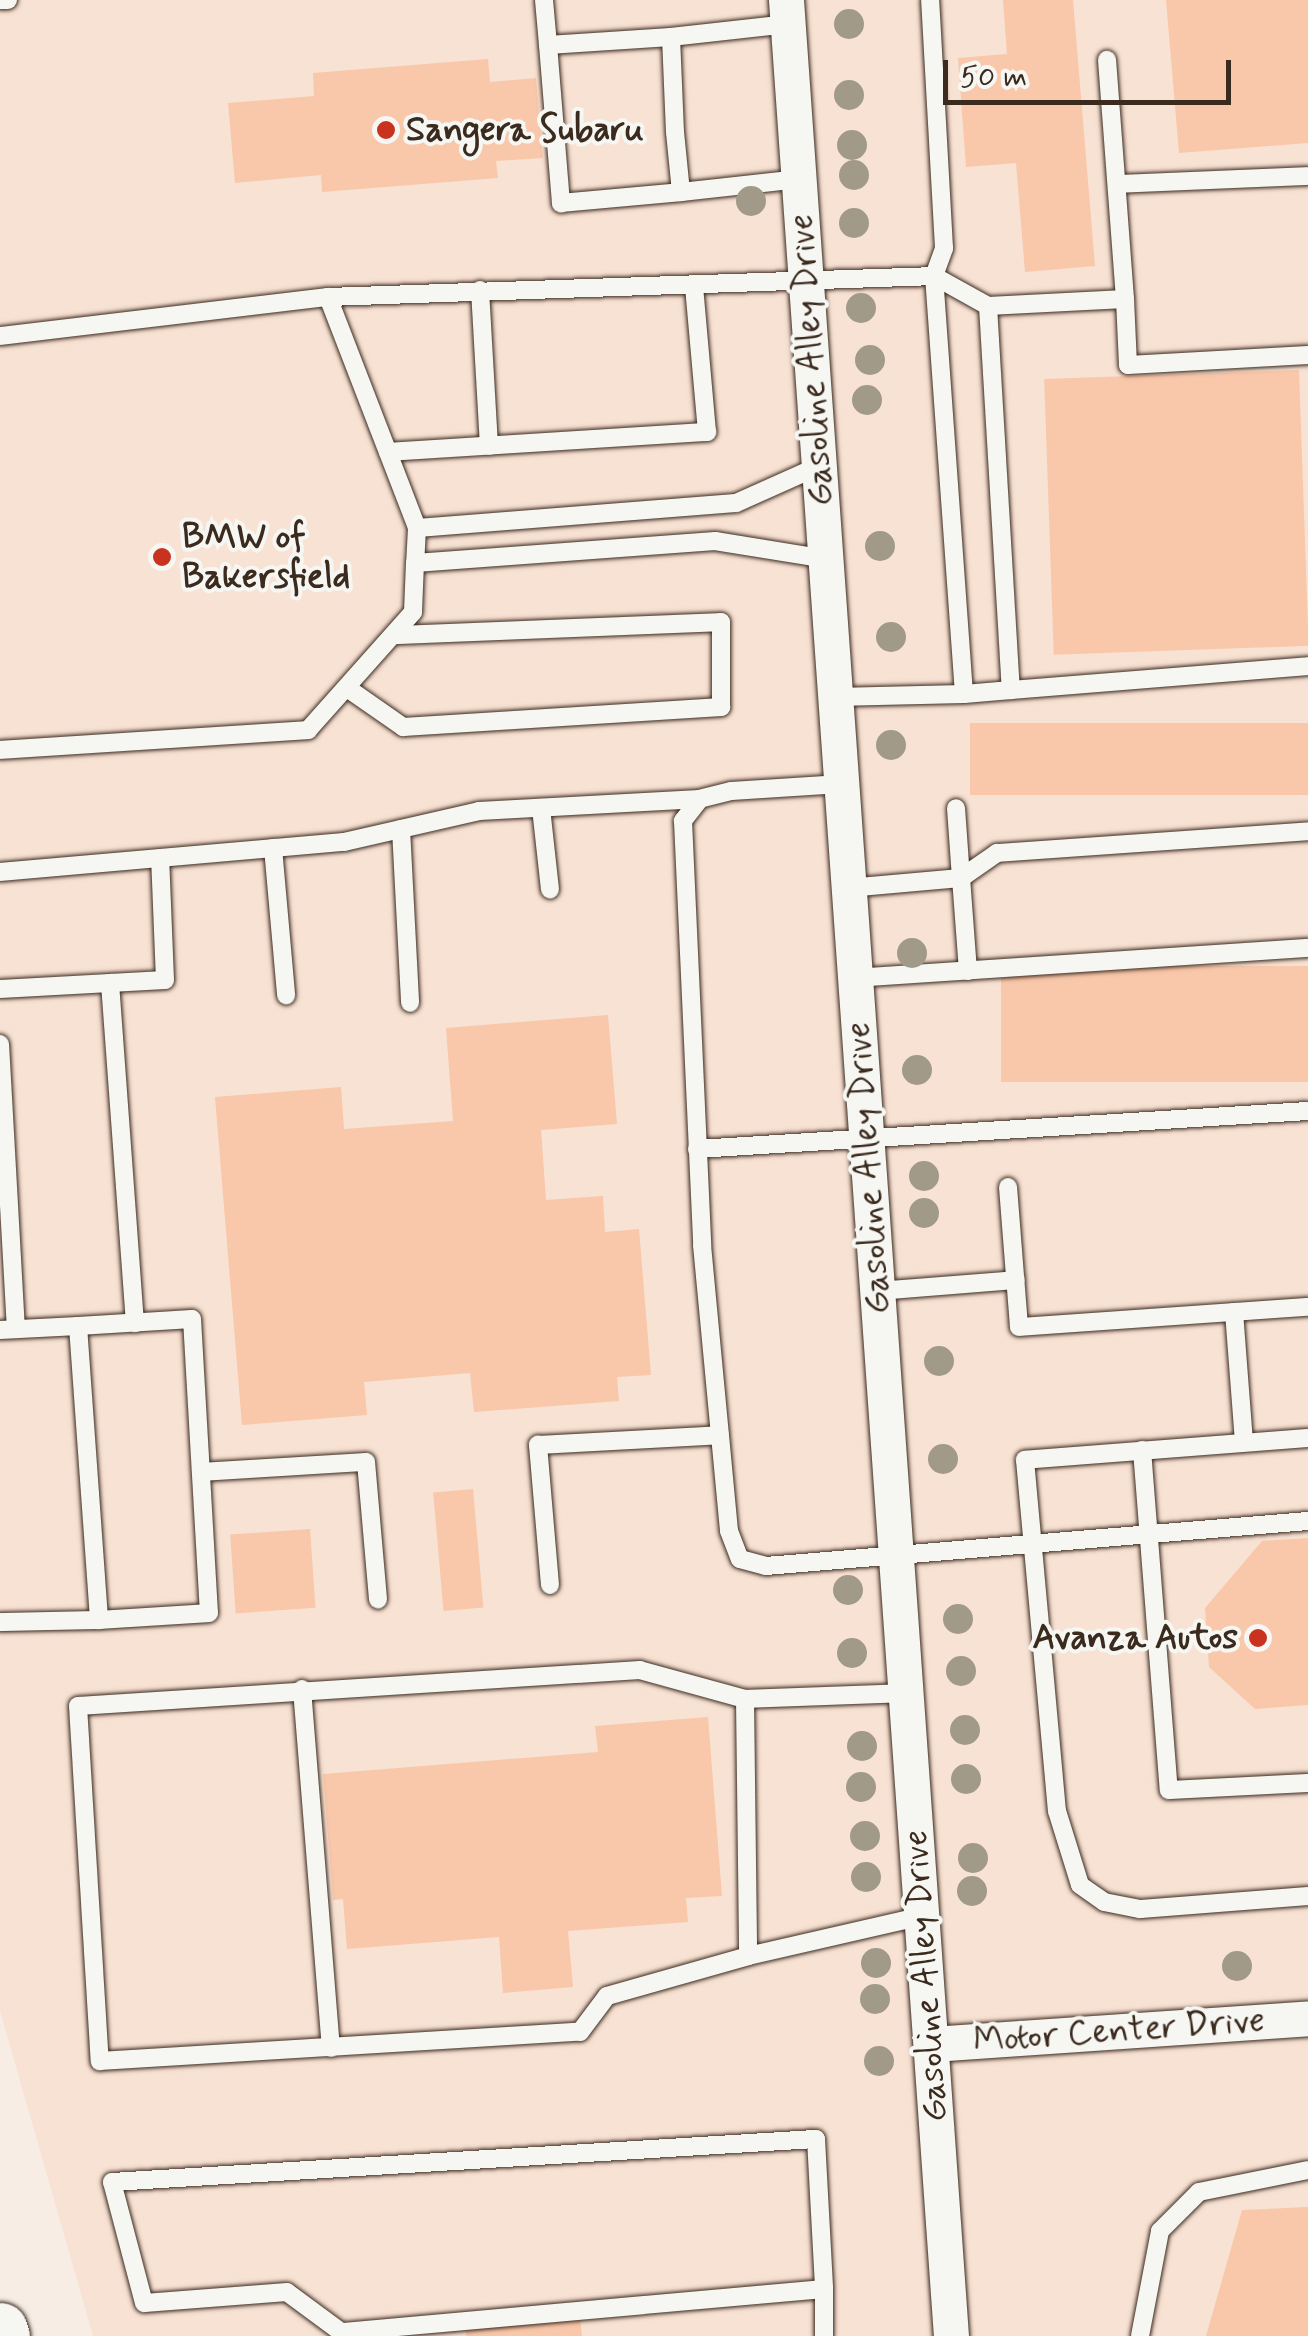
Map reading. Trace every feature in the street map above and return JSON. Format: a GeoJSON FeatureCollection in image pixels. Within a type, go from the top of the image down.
{"type":"FeatureCollection","features":[{"type":"Feature","properties":{"kind":"street","name":"Gasoline Alley Drive"},"geometry":{"type":"LineString","coordinates":[[787,12],[951,2336]]}},
{"type":"Feature","properties":{"kind":"street","name":"Motor Center Drive"},"geometry":{"type":"LineString","coordinates":[[931,2044],[1308,2018]]}},
{"type":"Feature","properties":{"kind":"lane"},"geometry":{"type":"LineString","coordinates":[[0,0],[8,0]]}},
{"type":"Feature","properties":{"kind":"lane"},"geometry":{"type":"LineString","coordinates":[[544,0],[561,203],[799,179]]}},
{"type":"Feature","properties":{"kind":"lane"},"geometry":{"type":"LineString","coordinates":[[930,0],[944,248],[934,276],[964,694]]}},
{"type":"Feature","properties":{"kind":"lane"},"geometry":{"type":"LineString","coordinates":[[548,45],[672,38],[787,12]]}},
{"type":"Feature","properties":{"kind":"lane"},"geometry":{"type":"LineString","coordinates":[[672,38],[680,192]]}},
{"type":"Feature","properties":{"kind":"lane"},"geometry":{"type":"LineString","coordinates":[[1108,60],[1128,365],[1308,355]]}},
{"type":"Feature","properties":{"kind":"lane"},"geometry":{"type":"LineString","coordinates":[[1117,184],[1308,176]]}},
{"type":"Feature","properties":{"kind":"lane"},"geometry":{"type":"LineString","coordinates":[[0,336],[328,297],[480,290],[806,284],[934,276],[988,306],[1125,299]]}},
{"type":"Feature","properties":{"kind":"lane"},"geometry":{"type":"LineString","coordinates":[[388,452],[707,432],[694,285]]}},
{"type":"Feature","properties":{"kind":"lane"},"geometry":{"type":"LineString","coordinates":[[480,290],[489,446]]}},
{"type":"Feature","properties":{"kind":"lane"},"geometry":{"type":"LineString","coordinates":[[0,750],[308,730],[350,690],[413,612],[416,528],[328,297]]}},
{"type":"Feature","properties":{"kind":"lane"},"geometry":{"type":"LineString","coordinates":[[988,306],[1011,690]]}},
{"type":"Feature","properties":{"kind":"lane"},"geometry":{"type":"LineString","coordinates":[[416,528],[736,503],[820,466]]}},
{"type":"Feature","properties":{"kind":"lane"},"geometry":{"type":"LineString","coordinates":[[415,563],[716,541],[826,559]]}},
{"type":"Feature","properties":{"kind":"lane"},"geometry":{"type":"LineString","coordinates":[[350,690],[403,727],[721,707],[721,622],[394,635]]}},
{"type":"Feature","properties":{"kind":"lane"},"geometry":{"type":"LineString","coordinates":[[835,697],[964,694],[1308,666]]}},
{"type":"Feature","properties":{"kind":"lane"},"geometry":{"type":"LineString","coordinates":[[0,872],[273,848],[540,808],[841,784]]}},
{"type":"Feature","properties":{"kind":"lane"},"geometry":{"type":"LineString","coordinates":[[700,798],[683,821],[681,853],[697,1149],[720,1435],[740,1559],[766,1566],[896,1550],[1308,1521]]}},
{"type":"Feature","properties":{"kind":"lane"},"geometry":{"type":"LineString","coordinates":[[540,808],[550,890]]}},
{"type":"Feature","properties":{"kind":"lane"},"geometry":{"type":"LineString","coordinates":[[956,808],[968,970]]}},
{"type":"Feature","properties":{"kind":"lane"},"geometry":{"type":"LineString","coordinates":[[401,829],[410,1003]]}},
{"type":"Feature","properties":{"kind":"lane"},"geometry":{"type":"LineString","coordinates":[[848,888],[960,878],[996,853],[1308,831]]}},
{"type":"Feature","properties":{"kind":"lane"},"geometry":{"type":"LineString","coordinates":[[273,848],[286,995]]}},
{"type":"Feature","properties":{"kind":"lane"},"geometry":{"type":"LineString","coordinates":[[0,989],[165,980],[160,858]]}},
{"type":"Feature","properties":{"kind":"lane"},"geometry":{"type":"LineString","coordinates":[[855,978],[1308,948]]}},
{"type":"Feature","properties":{"kind":"lane"},"geometry":{"type":"LineString","coordinates":[[110,983],[135,1323]]}},
{"type":"Feature","properties":{"kind":"lane"},"geometry":{"type":"LineString","coordinates":[[0,1044],[8,1330],[192,1319],[209,1613],[0,1622]]}},
{"type":"Feature","properties":{"kind":"lane"},"geometry":{"type":"LineString","coordinates":[[697,1149],[866,1134],[1024,1134],[1308,1111]]}},
{"type":"Feature","properties":{"kind":"lane"},"geometry":{"type":"LineString","coordinates":[[1008,1187],[1019,1328],[1308,1306]]}},
{"type":"Feature","properties":{"kind":"lane"},"geometry":{"type":"LineString","coordinates":[[877,1290],[1016,1280]]}},
{"type":"Feature","properties":{"kind":"lane"},"geometry":{"type":"LineString","coordinates":[[1234,1312],[1244,1442]]}},
{"type":"Feature","properties":{"kind":"lane"},"geometry":{"type":"LineString","coordinates":[[78,1326],[99,1620]]}},
{"type":"Feature","properties":{"kind":"lane"},"geometry":{"type":"LineString","coordinates":[[550,1585],[538,1445],[720,1435]]}},
{"type":"Feature","properties":{"kind":"lane"},"geometry":{"type":"LineString","coordinates":[[1308,1438],[1025,1460],[1057,1811],[1080,1884],[1104,1902],[1140,1908],[1308,1896]]}},
{"type":"Feature","properties":{"kind":"lane"},"geometry":{"type":"LineString","coordinates":[[1142,1450],[1168,1790],[1308,1783]]}},
{"type":"Feature","properties":{"kind":"lane"},"geometry":{"type":"LineString","coordinates":[[201,1472],[366,1462],[378,1599]]}},
{"type":"Feature","properties":{"kind":"lane"},"geometry":{"type":"LineString","coordinates":[[906,1693],[745,1699],[640,1670],[78,1706],[100,2061],[580,2032],[607,1996],[748,1956],[922,1916]]}},
{"type":"Feature","properties":{"kind":"lane"},"geometry":{"type":"LineString","coordinates":[[302,1689],[331,2048]]}},
{"type":"Feature","properties":{"kind":"lane"},"geometry":{"type":"LineString","coordinates":[[745,1699],[748,1956]]}},
{"type":"Feature","properties":{"kind":"lane"},"geometry":{"type":"LineString","coordinates":[[824,2289],[341,2332],[288,2292],[144,2303],[112,2182],[816,2139],[824,2289],[824,2336]]}},
{"type":"Feature","properties":{"kind":"lane"},"geometry":{"type":"LineString","coordinates":[[1140,2336],[1160,2231],[1199,2192],[1308,2170]]}},
{"type":"Feature","properties":{"kind":"shaded area"},"geometry":{"type":"Polygon","coordinates":[[[0,0],[1308,0],[1308,2336],[93,2336],[0,2011],[0,0]]]}},
{"type":"Feature","properties":{"kind":"building"},"geometry":{"type":"Polygon","coordinates":[[[1003,0],[1073,0],[1095,266],[1025,272],[1016,163],[966,167],[958,58],[1007,54],[1003,0]]]}},
{"type":"Feature","properties":{"kind":"building"},"geometry":{"type":"Polygon","coordinates":[[[1166,0],[1308,0],[1308,143],[1179,153],[1166,0]]]}},
{"type":"Feature","properties":{"kind":"building","name":"Sangera Subaru"},"geometry":{"type":"Polygon","coordinates":[[[488,59],[490,82],[536,78],[543,158],[496,161],[498,178],[322,192],[321,175],[235,183],[228,103],[314,96],[313,73],[488,59]]]}},
{"type":"Feature","properties":{"kind":"building"},"geometry":{"type":"Polygon","coordinates":[[[1299,370],[1308,646],[1054,655],[1044,379],[1299,370]]]}},
{"type":"Feature","properties":{"kind":"building"},"geometry":{"type":"Polygon","coordinates":[[[970,723],[1308,723],[1308,795],[970,795],[970,723]]]}},
{"type":"Feature","properties":{"kind":"building"},"geometry":{"type":"Polygon","coordinates":[[[1001,966],[1308,966],[1308,1082],[1001,1082],[1001,966]]]}},
{"type":"Feature","properties":{"kind":"building"},"geometry":{"type":"Polygon","coordinates":[[[608,1015],[617,1124],[541,1130],[546,1200],[603,1196],[605,1232],[639,1229],[651,1375],[617,1377],[619,1401],[474,1412],[470,1373],[364,1382],[367,1415],[242,1425],[215,1097],[341,1087],[344,1129],[453,1121],[446,1028],[608,1015]]]}},
{"type":"Feature","properties":{"kind":"building"},"geometry":{"type":"Polygon","coordinates":[[[473,1489],[483,1608],[444,1611],[433,1492],[473,1489]]]}},
{"type":"Feature","properties":{"kind":"building"},"geometry":{"type":"Polygon","coordinates":[[[310,1529],[316,1608],[236,1613],[230,1535],[310,1529]]]}},
{"type":"Feature","properties":{"kind":"building","name":"Avanza Autos"},"geometry":{"type":"Polygon","coordinates":[[[1308,1538],[1308,1705],[1255,1709],[1209,1667],[1205,1608],[1262,1541],[1308,1538]]]}},
{"type":"Feature","properties":{"kind":"building"},"geometry":{"type":"Polygon","coordinates":[[[708,1717],[722,1896],[686,1898],[688,1922],[568,1931],[573,1987],[503,1993],[499,1937],[347,1949],[343,1899],[333,1900],[323,1774],[598,1752],[595,1726],[708,1717]]]}},
{"type":"Feature","properties":{"kind":"building"},"geometry":{"type":"Polygon","coordinates":[[[1308,2207],[1308,2336],[1206,2336],[1242,2210],[1308,2207]]]}},
{"type":"Feature","properties":{"kind":"building"},"geometry":{"type":"Polygon","coordinates":[[[580,2317],[582,2336],[466,2336],[466,2326],[580,2317]]]}},
{"type":"Feature","properties":{"kind":"place","name":"Sangera Subaru"},"geometry":{"type":"Point","coordinates":[386,130]}},
{"type":"Feature","properties":{"kind":"place","name":"BMW of Bakersfield"},"geometry":{"type":"Point","coordinates":[162,557]}},
{"type":"Feature","properties":{"kind":"place","name":"Avanza Autos"},"geometry":{"type":"Point","coordinates":[1258,1638]}}]}
